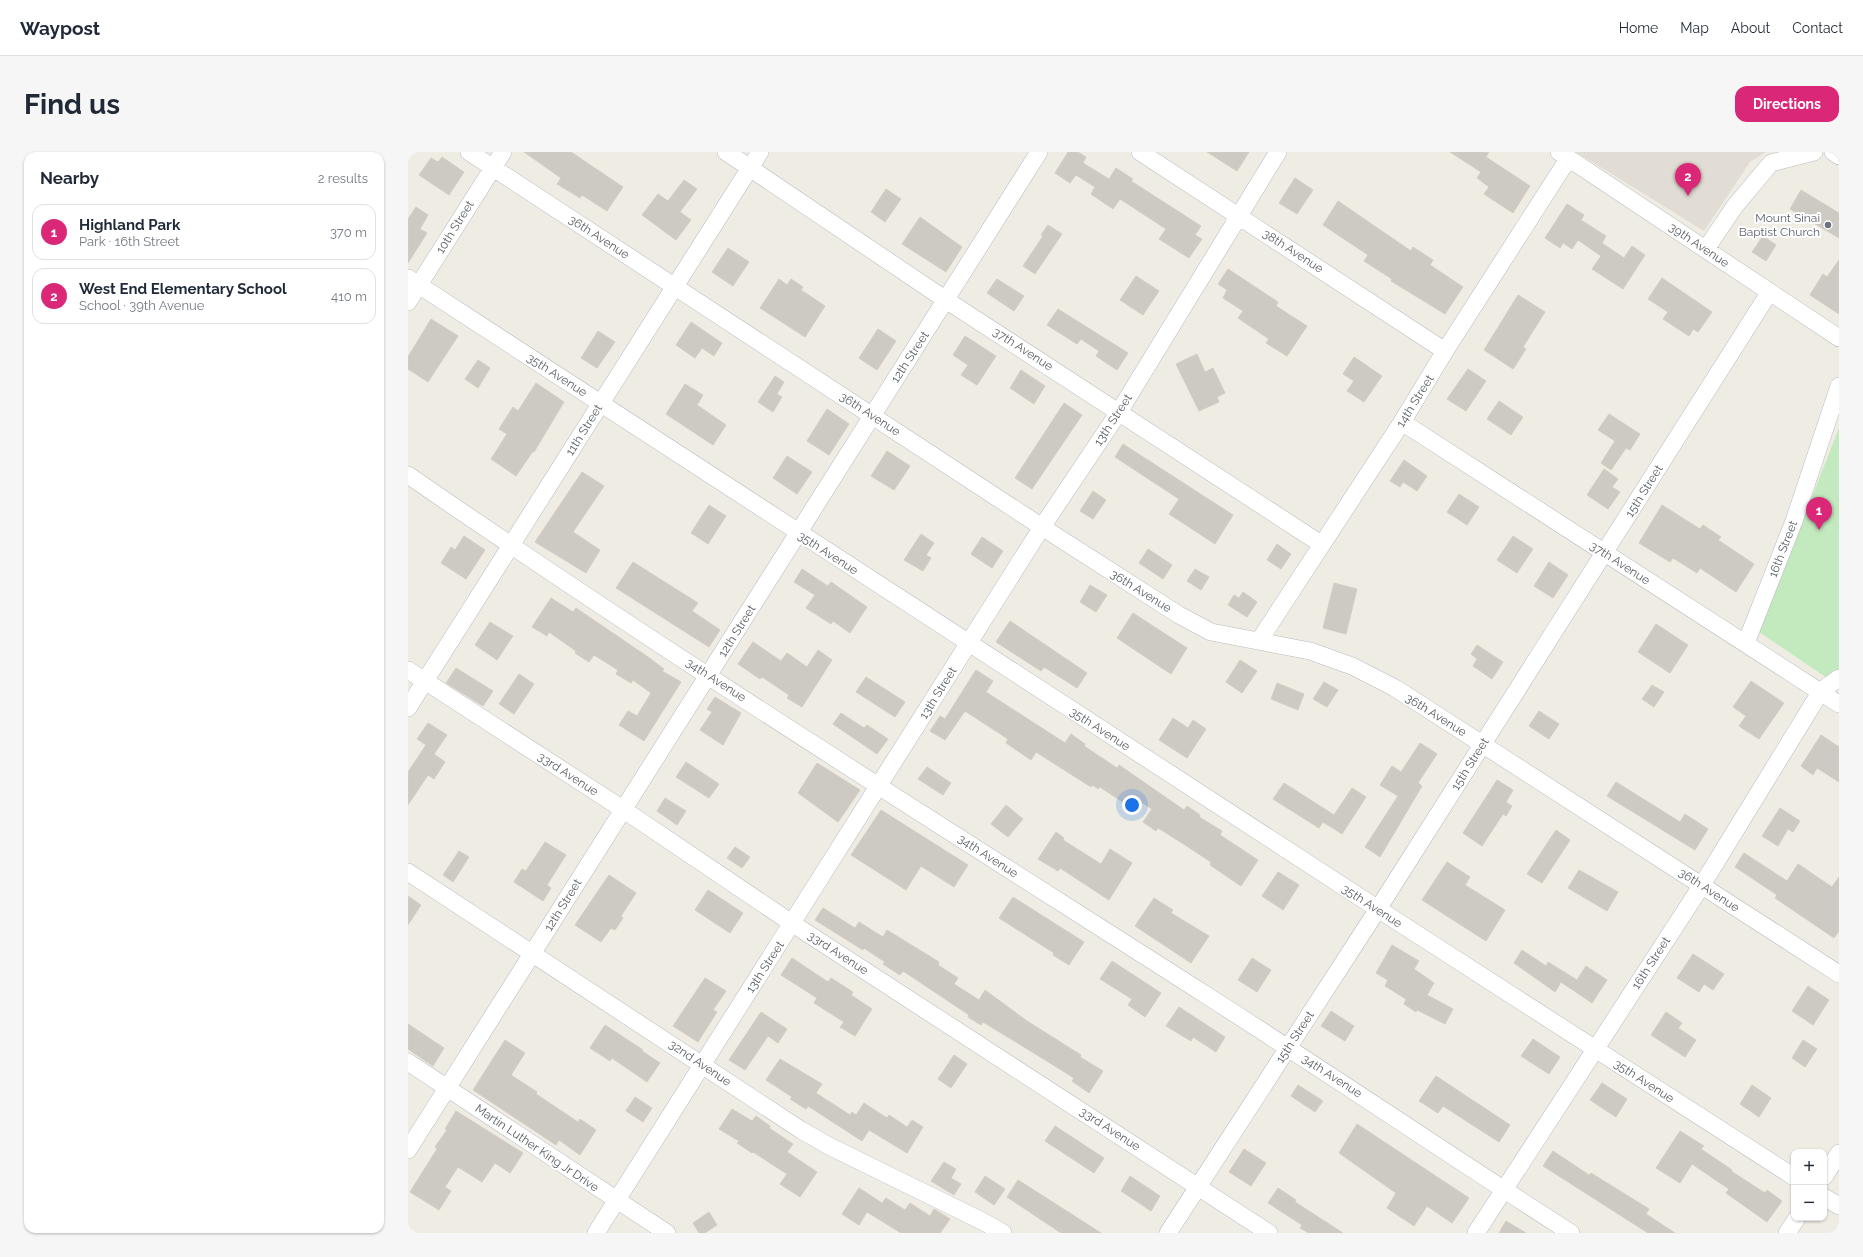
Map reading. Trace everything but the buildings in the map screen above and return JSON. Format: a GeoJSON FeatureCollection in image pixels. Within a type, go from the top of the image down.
{"type":"FeatureCollection","features":[{"type":"Feature","properties":{"kind":"street","name":"36th Avenue"},"geometry":{"type":"LineString","coordinates":[[469,152],[1179,615],[1211,632],[1310,651],[1352,666],[1395,688],[1839,974]]}},
{"type":"Feature","properties":{"kind":"street","name":"10th Street"},"geometry":{"type":"LineString","coordinates":[[408,302],[413,282],[503,152]]}},
{"type":"Feature","properties":{"kind":"street","name":"37th Avenue"},"geometry":{"type":"LineString","coordinates":[[726,152],[946,300],[1322,544]]}},
{"type":"Feature","properties":{"kind":"street","name":"11th Street"},"geometry":{"type":"LineString","coordinates":[[408,708],[760,152]]}},
{"type":"Feature","properties":{"kind":"street","name":"12th Street"},"geometry":{"type":"LineString","coordinates":[[408,1150],[799,534],[872,415],[1039,152]]}},
{"type":"Feature","properties":{"kind":"street","name":"38th Avenue"},"geometry":{"type":"LineString","coordinates":[[1140,152],[1445,351]]}},
{"type":"Feature","properties":{"kind":"street","name":"13th Street"},"geometry":{"type":"LineString","coordinates":[[596,1233],[793,924],[1042,527],[1119,412],[1238,215],[1278,152]]}},
{"type":"Feature","properties":{"kind":"street"},"geometry":{"type":"LineString","coordinates":[[1706,249],[1735,206],[1771,163],[1814,152]]}},
{"type":"Feature","properties":{"kind":"street"},"geometry":{"type":"LineString","coordinates":[[1833,152],[1839,156]]}},
{"type":"Feature","properties":{"kind":"street","name":"39th Avenue"},"geometry":{"type":"LineString","coordinates":[[1563,156],[1839,338]]}},
{"type":"Feature","properties":{"kind":"street","name":"14th Street"},"geometry":{"type":"LineString","coordinates":[[1259,641],[1402,422],[1563,156]]}},
{"type":"Feature","properties":{"kind":"street","name":"35th Avenue"},"geometry":{"type":"LineString","coordinates":[[413,282],[1378,910],[1791,1175]]}},
{"type":"Feature","properties":{"kind":"street","name":"15th Street"},"geometry":{"type":"LineString","coordinates":[[1168,1233],[1378,910],[1770,293]]}},
{"type":"Feature","properties":{"kind":"street","name":"16th Street"},"geometry":{"type":"LineString","coordinates":[[1746,642],[1794,521],[1839,386]]}},
{"type":"Feature","properties":{"kind":"street","name":"37th Avenue"},"geometry":{"type":"LineString","coordinates":[[1402,422],[1746,642],[1839,704]]}},
{"type":"Feature","properties":{"kind":"street","name":"34th Avenue"},"geometry":{"type":"LineString","coordinates":[[408,475],[510,546],[708,676],[1288,1047],[1571,1233]]}},
{"type":"Feature","properties":{"kind":"street","name":"33rd Avenue"},"geometry":{"type":"LineString","coordinates":[[408,670],[624,810],[793,924],[1269,1233]]}},
{"type":"Feature","properties":{"kind":"street"},"geometry":{"type":"LineString","coordinates":[[1821,691],[1839,678]]}},
{"type":"Feature","properties":{"kind":"street","name":"16th Street"},"geometry":{"type":"LineString","coordinates":[[1476,1233],[1702,885],[1821,691]]}},
{"type":"Feature","properties":{"kind":"street","name":"32nd Avenue"},"geometry":{"type":"LineString","coordinates":[[408,872],[533,952],[800,1130],[1003,1233]]}},
{"type":"Feature","properties":{"kind":"street","name":"Martin Luther King Jr Drive"},"geometry":{"type":"LineString","coordinates":[[408,1062],[667,1233]]}},
{"type":"Feature","properties":{"kind":"street"},"geometry":{"type":"LineString","coordinates":[[1827,1172],[1839,1153]]}},
{"type":"Feature","properties":{"kind":"street"},"geometry":{"type":"LineString","coordinates":[[1827,1199],[1839,1206]]}},
{"type":"Feature","properties":{"kind":"street"},"geometry":{"type":"LineString","coordinates":[[1787,1233],[1795,1221]]}},
{"type":"Feature","properties":{"kind":"shaded area"},"geometry":{"type":"Polygon","coordinates":[[[1576,152],[1766,152],[1750,162],[1704,231],[1576,152]]]}},
{"type":"Feature","properties":{"kind":"green space"},"geometry":{"type":"Polygon","coordinates":[[[1839,428],[1839,686],[1759,632],[1839,428]]]}},
{"type":"Feature","properties":{"kind":"place","name":"West End Elementary School"},"geometry":{"type":"Point","coordinates":[1688,196]}},
{"type":"Feature","properties":{"kind":"place","name":"Mount Sinai Baptist Church"},"geometry":{"type":"Point","coordinates":[1828,225]}},
{"type":"Feature","properties":{"kind":"place","name":"Highland Park"},"geometry":{"type":"Point","coordinates":[1819,530]}}]}
